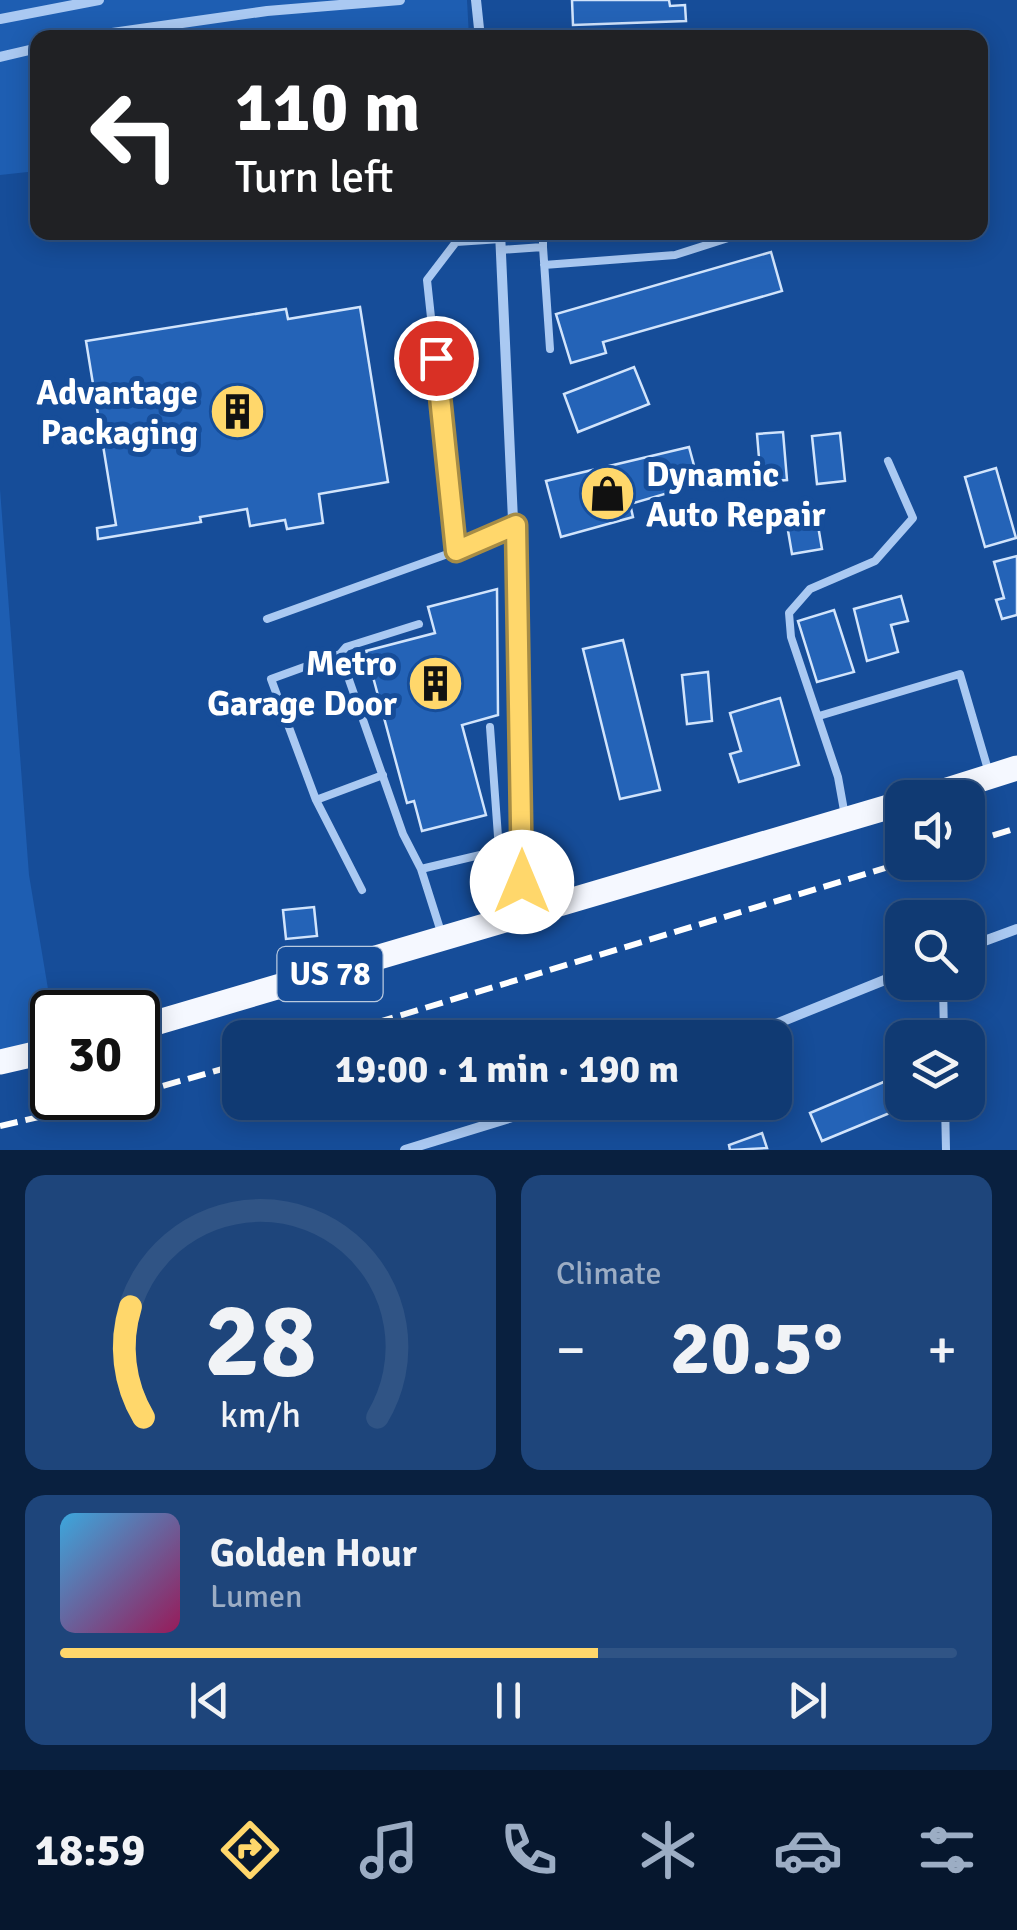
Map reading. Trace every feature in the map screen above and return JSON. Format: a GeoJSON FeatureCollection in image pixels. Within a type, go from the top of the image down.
{"type":"FeatureCollection","features":[{"type":"Feature","properties":{"kind":"main road"},"geometry":{"type":"LineString","coordinates":[[980,780],[1017,768]]}},
{"type":"Feature","properties":{"kind":"main road","name":"US 78"},"geometry":{"type":"LineString","coordinates":[[160,1022],[885,808]]}},
{"type":"Feature","properties":{"kind":"main road"},"geometry":{"type":"LineString","coordinates":[[0,1062],[30,1055]]}},
{"type":"Feature","properties":{"kind":"street"},"geometry":{"type":"LineString","coordinates":[[0,20],[98,0]]}},
{"type":"Feature","properties":{"kind":"street"},"geometry":{"type":"LineString","coordinates":[[133,30],[267,11],[400,0]]}},
{"type":"Feature","properties":{"kind":"street"},"geometry":{"type":"LineString","coordinates":[[476,0],[479,30]]}},
{"type":"Feature","properties":{"kind":"street"},"geometry":{"type":"LineString","coordinates":[[0,57],[30,50]]}},
{"type":"Feature","properties":{"kind":"street"},"geometry":{"type":"LineString","coordinates":[[501,240],[516,525],[522,918]]}},
{"type":"Feature","properties":{"kind":"street"},"geometry":{"type":"LineString","coordinates":[[985,941],[1017,929]]}},
{"type":"Feature","properties":{"kind":"street"},"geometry":{"type":"LineString","coordinates":[[785,1020],[885,979]]}},
{"type":"Feature","properties":{"kind":"street"},"geometry":{"type":"LineString","coordinates":[[405,1150],[502,1120]]}},
{"type":"Feature","properties":{"kind":"lane"},"geometry":{"type":"LineString","coordinates":[[456,551],[427,280],[456,242],[501,240],[543,247]]}},
{"type":"Feature","properties":{"kind":"lane"},"geometry":{"type":"LineString","coordinates":[[543,240],[550,349]]}},
{"type":"Feature","properties":{"kind":"lane"},"geometry":{"type":"LineString","coordinates":[[544,265],[675,255],[723,240]]}},
{"type":"Feature","properties":{"kind":"lane"},"geometry":{"type":"LineString","coordinates":[[846,820],[819,716],[791,637],[789,613],[810,589],[875,561],[913,518],[888,461]]}},
{"type":"Feature","properties":{"kind":"lane"},"geometry":{"type":"LineString","coordinates":[[267,619],[456,551],[516,525]]}},
{"type":"Feature","properties":{"kind":"lane"},"geometry":{"type":"LineString","coordinates":[[362,890],[316,800],[272,679],[340,654],[346,647],[419,624]]}},
{"type":"Feature","properties":{"kind":"lane"},"geometry":{"type":"LineString","coordinates":[[340,654],[444,940]]}},
{"type":"Feature","properties":{"kind":"lane"},"geometry":{"type":"LineString","coordinates":[[819,716],[960,674],[990,777]]}},
{"type":"Feature","properties":{"kind":"lane"},"geometry":{"type":"LineString","coordinates":[[490,726],[499,850]]}},
{"type":"Feature","properties":{"kind":"lane"},"geometry":{"type":"LineString","coordinates":[[316,800],[383,775]]}},
{"type":"Feature","properties":{"kind":"lane"},"geometry":{"type":"LineString","coordinates":[[421,869],[522,845]]}},
{"type":"Feature","properties":{"kind":"lane"},"geometry":{"type":"LineString","coordinates":[[945,1120],[946,1150]]}},
{"type":"Feature","properties":{"kind":"shaded area"},"geometry":{"type":"Polygon","coordinates":[[[0,0],[467,0],[469,30],[30,30],[30,172],[0,175],[0,0]]]}},
{"type":"Feature","properties":{"kind":"shaded area"},"geometry":{"type":"Polygon","coordinates":[[[0,489],[29,875],[48,990],[30,990],[30,1056],[0,1061],[0,489]]]}},
{"type":"Feature","properties":{"kind":"building"},"geometry":{"type":"Polygon","coordinates":[[[572,0],[669,0],[670,6],[685,5],[686,21],[573,25],[572,0]]]}},
{"type":"Feature","properties":{"kind":"building"},"geometry":{"type":"Polygon","coordinates":[[[771,252],[782,291],[603,342],[606,353],[571,363],[556,314],[771,252]]]}},
{"type":"Feature","properties":{"kind":"building","name":"Advantage Packaging"},"geometry":{"type":"Polygon","coordinates":[[[360,307],[388,482],[319,494],[323,523],[287,529],[285,520],[250,526],[247,509],[200,517],[201,522],[98,539],[97,528],[116,525],[86,341],[286,309],[288,319],[360,307]]]}},
{"type":"Feature","properties":{"kind":"building"},"geometry":{"type":"Polygon","coordinates":[[[634,367],[649,404],[578,432],[564,394],[634,367]]]}},
{"type":"Feature","properties":{"kind":"building"},"geometry":{"type":"Polygon","coordinates":[[[783,432],[787,480],[761,482],[757,434],[783,432]]]}},
{"type":"Feature","properties":{"kind":"building"},"geometry":{"type":"Polygon","coordinates":[[[840,433],[845,481],[817,484],[812,436],[840,433]]]}},
{"type":"Feature","properties":{"kind":"building","name":"Dynamic Auto Repair"},"geometry":{"type":"Polygon","coordinates":[[[689,447],[699,484],[630,504],[633,517],[561,537],[546,481],[689,447]]]}},
{"type":"Feature","properties":{"kind":"building"},"geometry":{"type":"Polygon","coordinates":[[[996,468],[1016,538],[985,547],[965,477],[996,468]]]}},
{"type":"Feature","properties":{"kind":"building"},"geometry":{"type":"Polygon","coordinates":[[[815,508],[822,549],[792,554],[785,513],[815,508]]]}},
{"type":"Feature","properties":{"kind":"building"},"geometry":{"type":"Polygon","coordinates":[[[1017,556],[1017,615],[1002,619],[996,600],[1004,598],[994,562],[1017,556]]]}},
{"type":"Feature","properties":{"kind":"building","name":"Metro Garage Door"},"geometry":{"type":"Polygon","coordinates":[[[497,589],[498,715],[462,725],[486,815],[422,831],[414,801],[407,803],[366,651],[435,633],[428,607],[497,589]]]}},
{"type":"Feature","properties":{"kind":"building"},"geometry":{"type":"Polygon","coordinates":[[[901,596],[908,621],[891,625],[898,652],[867,661],[854,609],[901,596]]]}},
{"type":"Feature","properties":{"kind":"building"},"geometry":{"type":"Polygon","coordinates":[[[834,610],[854,672],[817,682],[798,621],[834,610]]]}},
{"type":"Feature","properties":{"kind":"building"},"geometry":{"type":"Polygon","coordinates":[[[623,640],[660,790],[620,799],[583,649],[623,640]]]}},
{"type":"Feature","properties":{"kind":"building"},"geometry":{"type":"Polygon","coordinates":[[[708,672],[712,721],[687,724],[682,675],[708,672]]]}},
{"type":"Feature","properties":{"kind":"building"},"geometry":{"type":"Polygon","coordinates":[[[780,698],[799,765],[739,782],[730,754],[741,751],[730,713],[780,698]]]}},
{"type":"Feature","properties":{"kind":"building"},"geometry":{"type":"Polygon","coordinates":[[[314,907],[317,936],[286,939],[283,910],[314,907]]]}},
{"type":"Feature","properties":{"kind":"building"},"geometry":{"type":"Polygon","coordinates":[[[885,1081],[885,1115],[822,1141],[810,1113],[885,1081]]]}},
{"type":"Feature","properties":{"kind":"building"},"geometry":{"type":"Polygon","coordinates":[[[762,1133],[767,1148],[730,1150],[729,1145],[762,1133]]]}},
{"type":"Feature","properties":{"kind":"railway"},"geometry":{"type":"LineString","coordinates":[[985,838],[1017,828]]}},
{"type":"Feature","properties":{"kind":"railway"},"geometry":{"type":"LineString","coordinates":[[385,1020],[885,868]]}},
{"type":"Feature","properties":{"kind":"railway"},"geometry":{"type":"LineString","coordinates":[[160,1087],[222,1069]]}},
{"type":"Feature","properties":{"kind":"railway"},"geometry":{"type":"LineString","coordinates":[[0,1126],[30,1119]]}},
{"type":"Feature","properties":{"kind":"place","name":"Advantage Packaging"},"geometry":{"type":"Point","coordinates":[237,412]}},
{"type":"Feature","properties":{"kind":"place","name":"Dynamic Auto Repair"},"geometry":{"type":"Point","coordinates":[607,494]}},
{"type":"Feature","properties":{"kind":"place","name":"Metro Garage Door"},"geometry":{"type":"Point","coordinates":[436,683]}},
{"type":"Feature","properties":{"kind":"route"},"geometry":{"type":"LineString","coordinates":[[436,358],[456,551],[516,525],[522,882]]}}]}
